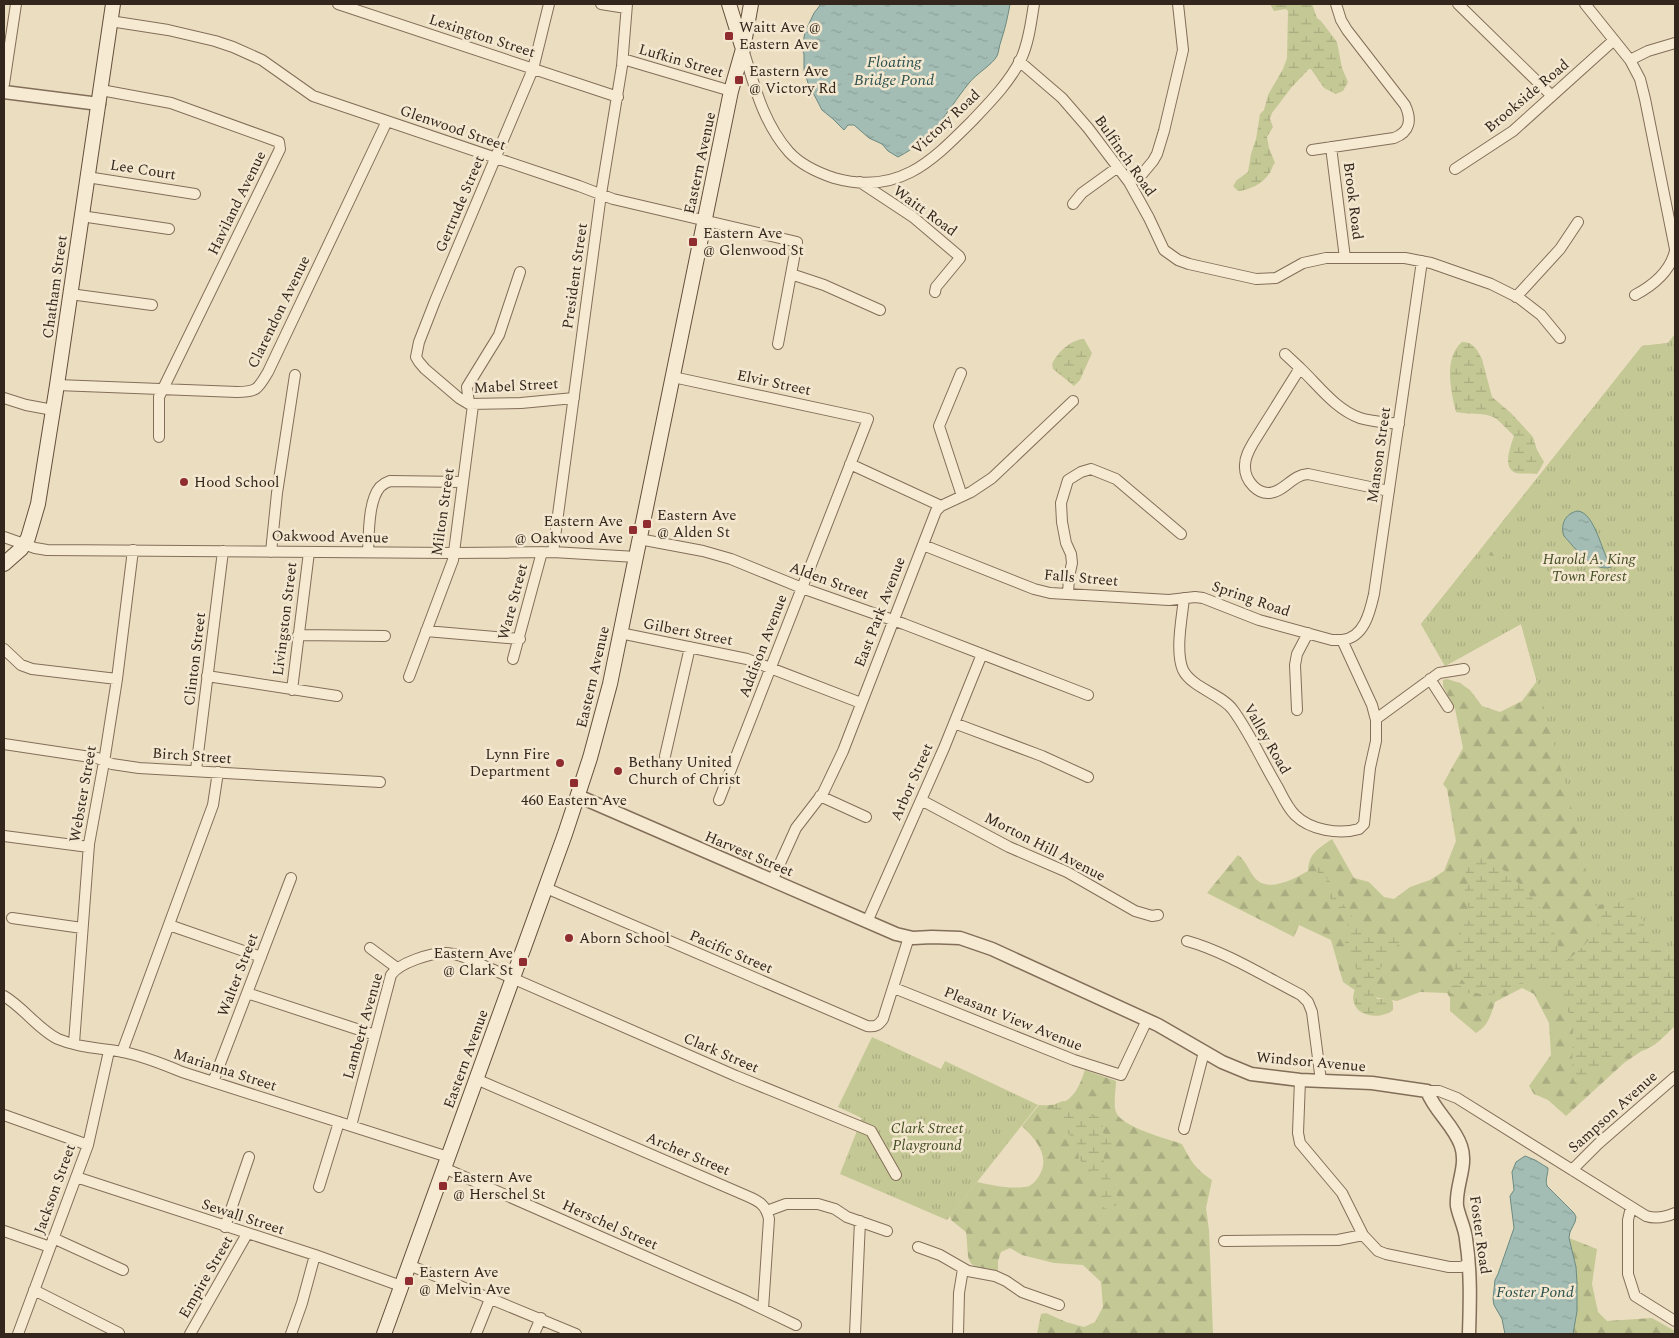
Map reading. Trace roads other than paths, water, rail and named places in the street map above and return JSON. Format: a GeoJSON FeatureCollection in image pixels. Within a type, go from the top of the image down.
{"type":"FeatureCollection","features":[{"type":"Feature","properties":{"kind":"main road","name":"Chatham Street"},"geometry":{"type":"LineString","coordinates":[[4,564],[28,538],[38,504],[113,4]]}},
{"type":"Feature","properties":{"kind":"main road"},"geometry":{"type":"LineString","coordinates":[[729,4],[743,49]]}},
{"type":"Feature","properties":{"kind":"main road","name":"Eastern Avenue"},"geometry":{"type":"LineString","coordinates":[[384,1334],[546,888],[578,796],[600,722],[636,557],[731,91],[743,49],[751,4]]}},
{"type":"Feature","properties":{"kind":"street"},"geometry":{"type":"LineString","coordinates":[[4,84],[16,4]]}},
{"type":"Feature","properties":{"kind":"street","name":"Lexington Street"},"geometry":{"type":"LineString","coordinates":[[338,4],[618,97]]}},
{"type":"Feature","properties":{"kind":"street","name":"Gertrude Street"},"geometry":{"type":"LineString","coordinates":[[417,359],[416,349],[467,222],[533,69],[549,4]]}},
{"type":"Feature","properties":{"kind":"street"},"geometry":{"type":"LineString","coordinates":[[601,4],[626,6]]}},
{"type":"Feature","properties":{"kind":"street","name":"Victory Road"},"geometry":{"type":"LineString","coordinates":[[743,49],[764,112],[789,152],[799,160],[827,175],[848,181],[884,182],[899,178],[930,161],[992,100],[1011,77],[1019,61],[1028,39],[1034,4]]}},
{"type":"Feature","properties":{"kind":"street"},"geometry":{"type":"LineString","coordinates":[[1129,182],[1143,173],[1153,161],[1164,131],[1183,50],[1178,4]]}},
{"type":"Feature","properties":{"kind":"street"},"geometry":{"type":"LineString","coordinates":[[1312,150],[1394,138],[1402,135],[1407,130],[1409,116],[1405,105],[1347,30],[1341,20],[1336,4]]}},
{"type":"Feature","properties":{"kind":"street"},"geometry":{"type":"LineString","coordinates":[[1458,4],[1552,96]]}},
{"type":"Feature","properties":{"kind":"street"},"geometry":{"type":"LineString","coordinates":[[1584,4],[1630,60],[1640,79],[1675,250],[1671,264],[1659,279],[1635,295]]}},
{"type":"Feature","properties":{"kind":"street","name":"President Street"},"geometry":{"type":"LineString","coordinates":[[547,552],[574,398],[601,194],[618,97],[623,59],[626,6]]}},
{"type":"Feature","properties":{"kind":"street","name":"Glenwood Street"},"geometry":{"type":"LineString","coordinates":[[110,21],[168,30],[233,47],[262,60],[313,96],[613,199],[797,242],[791,274]]}},
{"type":"Feature","properties":{"kind":"street","name":"Brookside Road"},"geometry":{"type":"LineString","coordinates":[[1455,169],[1504,138],[1614,40]]}},
{"type":"Feature","properties":{"kind":"street"},"geometry":{"type":"LineString","coordinates":[[1630,60],[1648,51],[1675,44]]}},
{"type":"Feature","properties":{"kind":"street","name":"Lufkin Street"},"geometry":{"type":"LineString","coordinates":[[623,59],[731,91]]}},
{"type":"Feature","properties":{"kind":"street","name":"Bulfinch Road"},"geometry":{"type":"LineString","coordinates":[[1019,61],[1062,98],[1080,117],[1129,182],[1164,250],[1170,256],[1189,264],[1252,278],[1268,279],[1276,278],[1303,263],[1313,260],[1405,258],[1422,261],[1468,275],[1516,297],[1541,315],[1560,338]]}},
{"type":"Feature","properties":{"kind":"street","name":"Haviland Avenue"},"geometry":{"type":"LineString","coordinates":[[101,90],[171,103],[279,142],[280,145],[280,149],[163,389]]}},
{"type":"Feature","properties":{"kind":"street"},"geometry":{"type":"LineString","coordinates":[[4,92],[99,104]]}},
{"type":"Feature","properties":{"kind":"street","name":"Clarendon Avenue"},"geometry":{"type":"LineString","coordinates":[[57,385],[249,392],[258,388],[268,372],[386,121]]}},
{"type":"Feature","properties":{"kind":"street","name":"Brook Road"},"geometry":{"type":"LineString","coordinates":[[1331,147],[1344,258]]}},
{"type":"Feature","properties":{"kind":"street"},"geometry":{"type":"LineString","coordinates":[[1073,204],[1082,193],[1118,167]]}},
{"type":"Feature","properties":{"kind":"street","name":"Lee Court"},"geometry":{"type":"LineString","coordinates":[[87,177],[194,194]]}},
{"type":"Feature","properties":{"kind":"street","name":"Waitt Road"},"geometry":{"type":"LineString","coordinates":[[860,182],[913,217],[960,256],[936,287],[935,292]]}},
{"type":"Feature","properties":{"kind":"street"},"geometry":{"type":"LineString","coordinates":[[81,216],[169,229]]}},
{"type":"Feature","properties":{"kind":"street"},"geometry":{"type":"LineString","coordinates":[[1516,297],[1560,249],[1578,222]]}},
{"type":"Feature","properties":{"kind":"street","name":"Manson Street"},"geometry":{"type":"LineString","coordinates":[[1342,640],[1348,639],[1361,630],[1369,615],[1376,583],[1422,261]]}},
{"type":"Feature","properties":{"kind":"street","name":"Milton Street"},"geometry":{"type":"LineString","coordinates":[[409,676],[453,560],[471,404],[466,387],[499,335],[520,272]]}},
{"type":"Feature","properties":{"kind":"street"},"geometry":{"type":"LineString","coordinates":[[778,344],[791,274],[824,285],[880,310]]}},
{"type":"Feature","properties":{"kind":"street"},"geometry":{"type":"LineString","coordinates":[[70,294],[152,305]]}},
{"type":"Feature","properties":{"kind":"street"},"geometry":{"type":"LineString","coordinates":[[1285,354],[1334,402],[1352,415],[1366,420],[1399,424]]}},
{"type":"Feature","properties":{"kind":"street","name":"Mabel Street"},"geometry":{"type":"LineString","coordinates":[[417,359],[425,369],[459,398],[471,404],[521,403],[574,398]]}},
{"type":"Feature","properties":{"kind":"street"},"geometry":{"type":"LineString","coordinates":[[1300,368],[1252,443],[1244,465],[1248,482],[1254,488],[1267,493],[1277,491],[1301,475],[1308,474],[1388,491]]}},
{"type":"Feature","properties":{"kind":"street"},"geometry":{"type":"LineString","coordinates":[[961,373],[939,426],[962,496]]}},
{"type":"Feature","properties":{"kind":"street"},"geometry":{"type":"LineString","coordinates":[[271,552],[277,493],[294,375]]}},
{"type":"Feature","properties":{"kind":"street","name":"Elvir Street"},"geometry":{"type":"LineString","coordinates":[[672,377],[868,419]]}},
{"type":"Feature","properties":{"kind":"street"},"geometry":{"type":"LineString","coordinates":[[159,437],[159,397],[163,389]]}},
{"type":"Feature","properties":{"kind":"street"},"geometry":{"type":"LineString","coordinates":[[4,398],[26,405],[53,410]]}},
{"type":"Feature","properties":{"kind":"street"},"geometry":{"type":"LineString","coordinates":[[850,464],[941,506],[992,478],[1073,401]]}},
{"type":"Feature","properties":{"kind":"street","name":"Addison Avenue"},"geometry":{"type":"LineString","coordinates":[[719,800],[868,419]]}},
{"type":"Feature","properties":{"kind":"street"},"geometry":{"type":"LineString","coordinates":[[1068,594],[1072,554],[1066,543],[1061,503],[1068,480],[1081,472],[1091,469],[1116,480],[1181,534]]}},
{"type":"Feature","properties":{"kind":"street"},"geometry":{"type":"LineString","coordinates":[[368,552],[370,516],[373,501],[379,488],[390,481],[462,482]]}},
{"type":"Feature","properties":{"kind":"street","name":"East Park Avenue"},"geometry":{"type":"LineString","coordinates":[[772,881],[796,828],[827,785],[843,751],[936,512],[941,506]]}},
{"type":"Feature","properties":{"kind":"street","name":"Oakwood Avenue"},"geometry":{"type":"LineString","coordinates":[[4,537],[47,550],[547,552],[636,557]]}},
{"type":"Feature","properties":{"kind":"street","name":"Alden Street"},"geometry":{"type":"LineString","coordinates":[[639,539],[722,556],[802,588],[893,620],[1088,695]]}},
{"type":"Feature","properties":{"kind":"street","name":"Falls Street"},"geometry":{"type":"LineString","coordinates":[[923,545],[1034,589],[1050,593],[1170,600],[1184,598]]}},
{"type":"Feature","properties":{"kind":"street","name":"Webster Street"},"geometry":{"type":"LineString","coordinates":[[74,1044],[89,847],[117,679],[133,550]]}},
{"type":"Feature","properties":{"kind":"street","name":"Clinton Street"},"geometry":{"type":"LineString","coordinates":[[196,770],[223,551]]}},
{"type":"Feature","properties":{"kind":"street","name":"Livingston Street"},"geometry":{"type":"LineString","coordinates":[[292,690],[309,552]]}},
{"type":"Feature","properties":{"kind":"street","name":"Ware Street"},"geometry":{"type":"LineString","coordinates":[[513,659],[547,552]]}},
{"type":"Feature","properties":{"kind":"street","name":"Spring Road"},"geometry":{"type":"LineString","coordinates":[[1184,598],[1203,598],[1248,617],[1273,625],[1332,640],[1342,640]]}},
{"type":"Feature","properties":{"kind":"street","name":"Valley Road"},"geometry":{"type":"LineString","coordinates":[[1184,598],[1180,647],[1184,670],[1192,680],[1232,708],[1283,797],[1296,815],[1311,826],[1339,831],[1359,829],[1364,824],[1370,768],[1376,742],[1376,719]]}},
{"type":"Feature","properties":{"kind":"street"},"geometry":{"type":"LineString","coordinates":[[426,631],[520,638]]}},
{"type":"Feature","properties":{"kind":"street","name":"Gilbert Street"},"geometry":{"type":"LineString","coordinates":[[620,633],[739,657],[772,668],[861,704]]}},
{"type":"Feature","properties":{"kind":"street"},"geometry":{"type":"LineString","coordinates":[[1297,710],[1295,665],[1297,654],[1308,633]]}},
{"type":"Feature","properties":{"kind":"street"},"geometry":{"type":"LineString","coordinates":[[298,635],[385,636]]}},
{"type":"Feature","properties":{"kind":"street"},"geometry":{"type":"LineString","coordinates":[[1342,640],[1376,719],[1439,673],[1464,668]]}},
{"type":"Feature","properties":{"kind":"street"},"geometry":{"type":"LineString","coordinates":[[665,756],[690,647]]}},
{"type":"Feature","properties":{"kind":"street"},"geometry":{"type":"LineString","coordinates":[[4,649],[21,665],[32,669],[117,679]]}},
{"type":"Feature","properties":{"kind":"street","name":"Arbor Street"},"geometry":{"type":"LineString","coordinates":[[867,922],[921,800],[982,654]]}},
{"type":"Feature","properties":{"kind":"street"},"geometry":{"type":"LineString","coordinates":[[207,676],[337,696]]}},
{"type":"Feature","properties":{"kind":"street"},"geometry":{"type":"LineString","coordinates":[[1430,679],[1448,707]]}},
{"type":"Feature","properties":{"kind":"street"},"geometry":{"type":"LineString","coordinates":[[954,723],[1042,756],[1088,777]]}},
{"type":"Feature","properties":{"kind":"street","name":"Birch Street"},"geometry":{"type":"LineString","coordinates":[[4,744],[97,758],[104,762],[139,768],[380,782]]}},
{"type":"Feature","properties":{"kind":"street"},"geometry":{"type":"LineString","coordinates":[[122,1052],[213,805],[218,772]]}},
{"type":"Feature","properties":{"kind":"street","name":"Harvest Street"},"geometry":{"type":"LineString","coordinates":[[578,796],[867,922],[896,934],[909,937]]}},
{"type":"Feature","properties":{"kind":"street"},"geometry":{"type":"LineString","coordinates":[[820,796],[866,817]]}},
{"type":"Feature","properties":{"kind":"street","name":"Morton Hill Avenue"},"geometry":{"type":"LineString","coordinates":[[921,800],[1009,847],[1067,872],[1135,911],[1152,916],[1158,915]]}},
{"type":"Feature","properties":{"kind":"street"},"geometry":{"type":"LineString","coordinates":[[4,836],[89,847]]}},
{"type":"Feature","properties":{"kind":"street","name":"Walter Street"},"geometry":{"type":"LineString","coordinates":[[213,1082],[291,878]]}},
{"type":"Feature","properties":{"kind":"street","name":"Pacific Street"},"geometry":{"type":"LineString","coordinates":[[546,888],[867,1026],[879,1025],[894,988]]}},
{"type":"Feature","properties":{"kind":"street"},"geometry":{"type":"LineString","coordinates":[[12,918],[82,928]]}},
{"type":"Feature","properties":{"kind":"street"},"geometry":{"type":"LineString","coordinates":[[169,925],[261,957]]}},
{"type":"Feature","properties":{"kind":"street"},"geometry":{"type":"LineString","coordinates":[[894,988],[909,937]]}},
{"type":"Feature","properties":{"kind":"street","name":"Windsor Avenue"},"geometry":{"type":"LineString","coordinates":[[909,937],[951,937],[992,949],[1147,1020],[1186,1040],[1222,1062],[1251,1074],[1300,1080],[1372,1083],[1437,1091],[1457,1098],[1631,1208],[1651,1218],[1665,1217],[1675,1213]]}},
{"type":"Feature","properties":{"kind":"street"},"geometry":{"type":"LineString","coordinates":[[1187,941],[1200,944],[1224,956],[1300,995],[1308,1002],[1312,1012],[1321,1081]]}},
{"type":"Feature","properties":{"kind":"street"},"geometry":{"type":"LineString","coordinates":[[370,948],[397,968]]}},
{"type":"Feature","properties":{"kind":"street","name":"Lambert Avenue"},"geometry":{"type":"LineString","coordinates":[[351,1126],[388,984],[391,975],[397,968],[434,954],[445,953],[455,954],[512,979]]}},
{"type":"Feature","properties":{"kind":"street","name":"Clark Street"},"geometry":{"type":"LineString","coordinates":[[512,979],[736,1076],[872,1131],[896,1175]]}},
{"type":"Feature","properties":{"kind":"street","name":"Pleasant View Avenue"},"geometry":{"type":"LineString","coordinates":[[894,988],[1074,1060],[1121,1075],[1147,1020]]}},
{"type":"Feature","properties":{"kind":"street"},"geometry":{"type":"LineString","coordinates":[[247,993],[375,1035]]}},
{"type":"Feature","properties":{"kind":"street","name":"Marianna Street"},"geometry":{"type":"LineString","coordinates":[[4,996],[23,1009],[51,1035],[74,1044],[122,1052],[340,1122],[446,1162]]}},
{"type":"Feature","properties":{"kind":"street","name":"Jackson Street"},"geometry":{"type":"LineString","coordinates":[[18,1334],[88,1145],[109,1051]]}},
{"type":"Feature","properties":{"kind":"street"},"geometry":{"type":"LineString","coordinates":[[1184,1129],[1204,1052]]}},
{"type":"Feature","properties":{"kind":"street","name":"Sampson Avenue"},"geometry":{"type":"LineString","coordinates":[[1572,1170],[1598,1144],[1675,1077]]}},
{"type":"Feature","properties":{"kind":"street","name":"Archer Street"},"geometry":{"type":"LineString","coordinates":[[476,1079],[751,1198],[764,1205],[767,1210]]}},
{"type":"Feature","properties":{"kind":"street"},"geometry":{"type":"LineString","coordinates":[[1300,1080],[1298,1133],[1300,1143],[1342,1194],[1363,1235],[1378,1251],[1386,1254],[1449,1267],[1461,1267],[1469,1264]]}},
{"type":"Feature","properties":{"kind":"street","name":"Foster Road"},"geometry":{"type":"LineString","coordinates":[[1427,1091],[1462,1147],[1463,1159],[1458,1184],[1457,1206],[1466,1236],[1469,1264],[1469,1334]]}},
{"type":"Feature","properties":{"kind":"street"},"geometry":{"type":"LineString","coordinates":[[4,1114],[88,1145]]}},
{"type":"Feature","properties":{"kind":"street"},"geometry":{"type":"LineString","coordinates":[[319,1187],[340,1122]]}},
{"type":"Feature","properties":{"kind":"street"},"geometry":{"type":"LineString","coordinates":[[225,1226],[249,1157]]}},
{"type":"Feature","properties":{"kind":"street","name":"Herschel Street"},"geometry":{"type":"LineString","coordinates":[[446,1162],[796,1325]]}},
{"type":"Feature","properties":{"kind":"street","name":"Sewall Street"},"geometry":{"type":"LineString","coordinates":[[76,1177],[315,1255],[401,1286]]}},
{"type":"Feature","properties":{"kind":"street"},"geometry":{"type":"LineString","coordinates":[[763,1310],[769,1219],[767,1210],[786,1204],[818,1204],[835,1209],[847,1217],[888,1231]]}},
{"type":"Feature","properties":{"kind":"street"},"geometry":{"type":"LineString","coordinates":[[1631,1208],[1628,1220],[1628,1274],[1635,1296],[1675,1321]]}},
{"type":"Feature","properties":{"kind":"street"},"geometry":{"type":"LineString","coordinates":[[855,1334],[860,1221]]}},
{"type":"Feature","properties":{"kind":"street"},"geometry":{"type":"LineString","coordinates":[[4,1231],[51,1243],[123,1270]]}},
{"type":"Feature","properties":{"kind":"street","name":"Empire Street"},"geometry":{"type":"LineString","coordinates":[[190,1334],[247,1234]]}},
{"type":"Feature","properties":{"kind":"street"},"geometry":{"type":"LineString","coordinates":[[1224,1241],[1338,1240],[1363,1235]]}},
{"type":"Feature","properties":{"kind":"street"},"geometry":{"type":"LineString","coordinates":[[918,1247],[940,1255],[963,1269],[995,1276],[1022,1292],[1059,1305]]}},
{"type":"Feature","properties":{"kind":"street"},"geometry":{"type":"LineString","coordinates":[[291,1334],[302,1303],[315,1255]]}},
{"type":"Feature","properties":{"kind":"street"},"geometry":{"type":"LineString","coordinates":[[409,1265],[576,1334]]}},
{"type":"Feature","properties":{"kind":"street"},"geometry":{"type":"LineString","coordinates":[[958,1334],[959,1293],[963,1269]]}},
{"type":"Feature","properties":{"kind":"street"},"geometry":{"type":"LineString","coordinates":[[34,1290],[119,1332]]}},
{"type":"Feature","properties":{"kind":"street"},"geometry":{"type":"LineString","coordinates":[[476,1334],[490,1300]]}},
{"type":"Feature","properties":{"kind":"street"},"geometry":{"type":"LineString","coordinates":[[534,1334],[541,1318]]}},
{"type":"Feature","properties":{"kind":"water","name":"Floating Bridge Pond"},"geometry":{"type":"Polygon","coordinates":[[[821,4],[1010,4],[995,59],[969,83],[946,115],[930,133],[911,150],[898,157],[888,151],[882,144],[869,138],[854,125],[848,125],[844,130],[822,110],[808,83],[804,70],[804,54],[802,49],[805,32],[814,13],[821,4]]]}},
{"type":"Feature","properties":{"kind":"water"},"geometry":{"type":"Polygon","coordinates":[[[1578,511],[1584,513],[1594,526],[1611,567],[1604,568],[1591,563],[1564,536],[1563,524],[1565,520],[1570,514],[1578,511]]]}},
{"type":"Feature","properties":{"kind":"water","name":"Foster Pond"},"geometry":{"type":"Polygon","coordinates":[[[1525,1156],[1548,1168],[1547,1186],[1576,1217],[1569,1238],[1576,1267],[1577,1283],[1577,1311],[1573,1334],[1505,1334],[1502,1319],[1494,1305],[1495,1280],[1514,1228],[1510,1196],[1514,1190],[1512,1172],[1516,1162],[1525,1156]]]}},
{"type":"Feature","properties":{"kind":"place","name":"Waitt Ave @ Eastern Ave"},"geometry":{"type":"Point","coordinates":[729,36]}},
{"type":"Feature","properties":{"kind":"place","name":"Eastern Ave @ Victory Rd"},"geometry":{"type":"Point","coordinates":[739,80]}},
{"type":"Feature","properties":{"kind":"place","name":"Eastern Ave @ Glenwood St"},"geometry":{"type":"Point","coordinates":[693,242]}},
{"type":"Feature","properties":{"kind":"place","name":"Hood School"},"geometry":{"type":"Point","coordinates":[184,482]}},
{"type":"Feature","properties":{"kind":"place","name":"Eastern Ave @ Alden St"},"geometry":{"type":"Point","coordinates":[647,524]}},
{"type":"Feature","properties":{"kind":"place","name":"Eastern Ave @ Oakwood Ave"},"geometry":{"type":"Point","coordinates":[633,530]}},
{"type":"Feature","properties":{"kind":"place","name":"Lynn Fire Department"},"geometry":{"type":"Point","coordinates":[560,763]}},
{"type":"Feature","properties":{"kind":"place","name":"Bethany United Church of Christ"},"geometry":{"type":"Point","coordinates":[618,771]}},
{"type":"Feature","properties":{"kind":"place","name":"460 Eastern Ave"},"geometry":{"type":"Point","coordinates":[574,783]}},
{"type":"Feature","properties":{"kind":"place","name":"Aborn School"},"geometry":{"type":"Point","coordinates":[569,938]}},
{"type":"Feature","properties":{"kind":"place","name":"Eastern Ave @ Clark St"},"geometry":{"type":"Point","coordinates":[523,962]}},
{"type":"Feature","properties":{"kind":"place","name":"Eastern Ave @ Herschel St"},"geometry":{"type":"Point","coordinates":[443,1186]}},
{"type":"Feature","properties":{"kind":"place","name":"Eastern Ave @ Melvin Ave"},"geometry":{"type":"Point","coordinates":[409,1281]}},
{"type":"Feature","properties":{"kind":"park label","name":"Harold A. King Town Forest"},"geometry":{"type":"Point","coordinates":[1589,568]}},
{"type":"Feature","properties":{"kind":"park label","name":"Clark Street Playground"},"geometry":{"type":"Point","coordinates":[927,1136]}}]}
